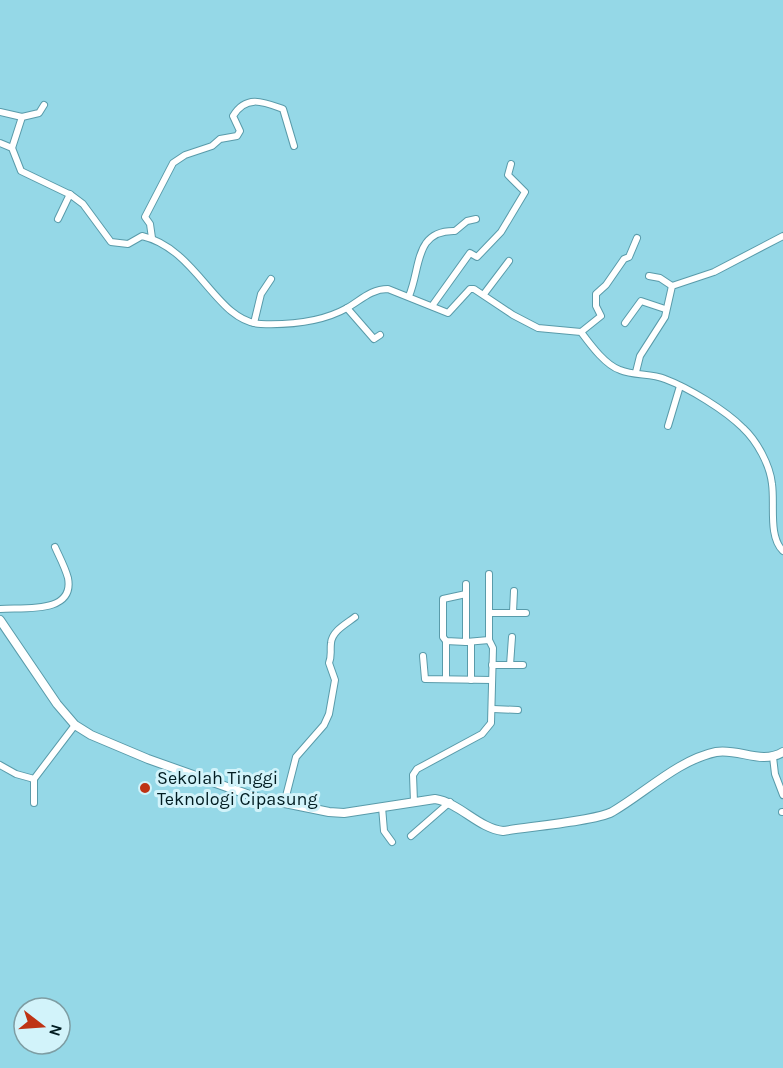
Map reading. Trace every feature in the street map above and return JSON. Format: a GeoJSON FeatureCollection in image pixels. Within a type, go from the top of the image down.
{"type":"FeatureCollection","features":[{"type":"Feature","properties":{"kind":"main road"},"geometry":{"type":"LineString","coordinates":[[0,620],[57,704],[75,725],[91,735],[166,767],[284,805],[338,813],[435,799],[450,802],[494,829],[503,831],[606,814],[687,764],[716,752],[773,757],[783,752]]}},
{"type":"Feature","properties":{"kind":"street"},"geometry":{"type":"LineString","coordinates":[[152,238],[150,224],[145,217],[173,163],[185,155],[212,146],[220,139],[237,136],[240,131],[233,116],[242,106],[254,100],[283,109],[294,146]]}},
{"type":"Feature","properties":{"kind":"street"},"geometry":{"type":"LineString","coordinates":[[0,112],[22,117],[39,113],[44,105]]}},
{"type":"Feature","properties":{"kind":"street"},"geometry":{"type":"LineString","coordinates":[[22,117],[12,148],[21,171],[70,194],[83,204],[106,237],[115,244],[128,244],[142,236],[152,238],[179,254],[234,313],[254,323],[320,319],[347,308],[379,289],[388,288],[448,312],[470,289],[477,289],[513,315],[538,328],[581,332],[608,363],[619,370],[663,378],[680,386],[732,417],[746,430],[766,462],[772,482],[775,541],[783,551]]}},
{"type":"Feature","properties":{"kind":"street"},"geometry":{"type":"LineString","coordinates":[[0,143],[12,148]]}},
{"type":"Feature","properties":{"kind":"street"},"geometry":{"type":"LineString","coordinates":[[432,306],[470,253],[477,257],[501,232],[525,192],[508,175],[511,164]]}},
{"type":"Feature","properties":{"kind":"street"},"geometry":{"type":"LineString","coordinates":[[58,219],[70,194]]}},
{"type":"Feature","properties":{"kind":"street"},"geometry":{"type":"LineString","coordinates":[[409,296],[416,279],[419,258],[428,240],[439,231],[455,231],[467,221],[476,219]]}},
{"type":"Feature","properties":{"kind":"street"},"geometry":{"type":"LineString","coordinates":[[672,286],[714,272],[783,236]]}},
{"type":"Feature","properties":{"kind":"street"},"geometry":{"type":"LineString","coordinates":[[581,332],[600,315],[596,306],[596,294],[606,285],[624,259],[629,257],[637,238]]}},
{"type":"Feature","properties":{"kind":"street"},"geometry":{"type":"LineString","coordinates":[[484,294],[509,261]]}},
{"type":"Feature","properties":{"kind":"street"},"geometry":{"type":"LineString","coordinates":[[649,276],[660,278],[672,286]]}},
{"type":"Feature","properties":{"kind":"street"},"geometry":{"type":"LineString","coordinates":[[254,323],[261,294],[271,279]]}},
{"type":"Feature","properties":{"kind":"street"},"geometry":{"type":"LineString","coordinates":[[636,372],[640,356],[660,326],[672,286]]}},
{"type":"Feature","properties":{"kind":"street"},"geometry":{"type":"LineString","coordinates":[[625,323],[641,302],[665,309]]}},
{"type":"Feature","properties":{"kind":"street"},"geometry":{"type":"LineString","coordinates":[[347,308],[374,339],[380,335]]}},
{"type":"Feature","properties":{"kind":"street"},"geometry":{"type":"LineString","coordinates":[[668,426],[680,386]]}},
{"type":"Feature","properties":{"kind":"street"},"geometry":{"type":"LineString","coordinates":[[0,609],[49,607],[61,599],[66,592],[68,577],[55,546]]}},
{"type":"Feature","properties":{"kind":"street"},"geometry":{"type":"LineString","coordinates":[[414,802],[414,775],[417,769],[488,729],[493,709],[492,642],[489,640],[489,574]]}},
{"type":"Feature","properties":{"kind":"street"},"geometry":{"type":"LineString","coordinates":[[466,584],[471,680]]}},
{"type":"Feature","properties":{"kind":"street"},"geometry":{"type":"LineString","coordinates":[[513,612],[514,591]]}},
{"type":"Feature","properties":{"kind":"street"},"geometry":{"type":"LineString","coordinates":[[446,679],[443,600],[466,594]]}},
{"type":"Feature","properties":{"kind":"street"},"geometry":{"type":"LineString","coordinates":[[489,613],[526,613]]}},
{"type":"Feature","properties":{"kind":"street"},"geometry":{"type":"LineString","coordinates":[[284,805],[297,757],[324,725],[329,714],[335,680],[330,665],[333,654],[332,639],[337,631],[355,617]]}},
{"type":"Feature","properties":{"kind":"street"},"geometry":{"type":"LineString","coordinates":[[510,665],[512,637]]}},
{"type":"Feature","properties":{"kind":"street"},"geometry":{"type":"LineString","coordinates":[[446,641],[489,640]]}},
{"type":"Feature","properties":{"kind":"street"},"geometry":{"type":"LineString","coordinates":[[423,656],[425,679],[492,680]]}},
{"type":"Feature","properties":{"kind":"street"},"geometry":{"type":"LineString","coordinates":[[492,665],[523,665]]}},
{"type":"Feature","properties":{"kind":"street"},"geometry":{"type":"LineString","coordinates":[[493,709],[518,710]]}},
{"type":"Feature","properties":{"kind":"street"},"geometry":{"type":"LineString","coordinates":[[34,803],[34,779],[75,725]]}},
{"type":"Feature","properties":{"kind":"street"},"geometry":{"type":"LineString","coordinates":[[773,757],[775,774],[783,795]]}},
{"type":"Feature","properties":{"kind":"street"},"geometry":{"type":"LineString","coordinates":[[0,765],[16,774],[34,779]]}},
{"type":"Feature","properties":{"kind":"street"},"geometry":{"type":"LineString","coordinates":[[411,836],[450,802]]}},
{"type":"Feature","properties":{"kind":"street"},"geometry":{"type":"LineString","coordinates":[[382,807],[384,831],[392,842]]}},
{"type":"Feature","properties":{"kind":"place","name":"Sekolah Tinggi Teknologi Cipasung"},"geometry":{"type":"Point","coordinates":[145,788]}}]}
